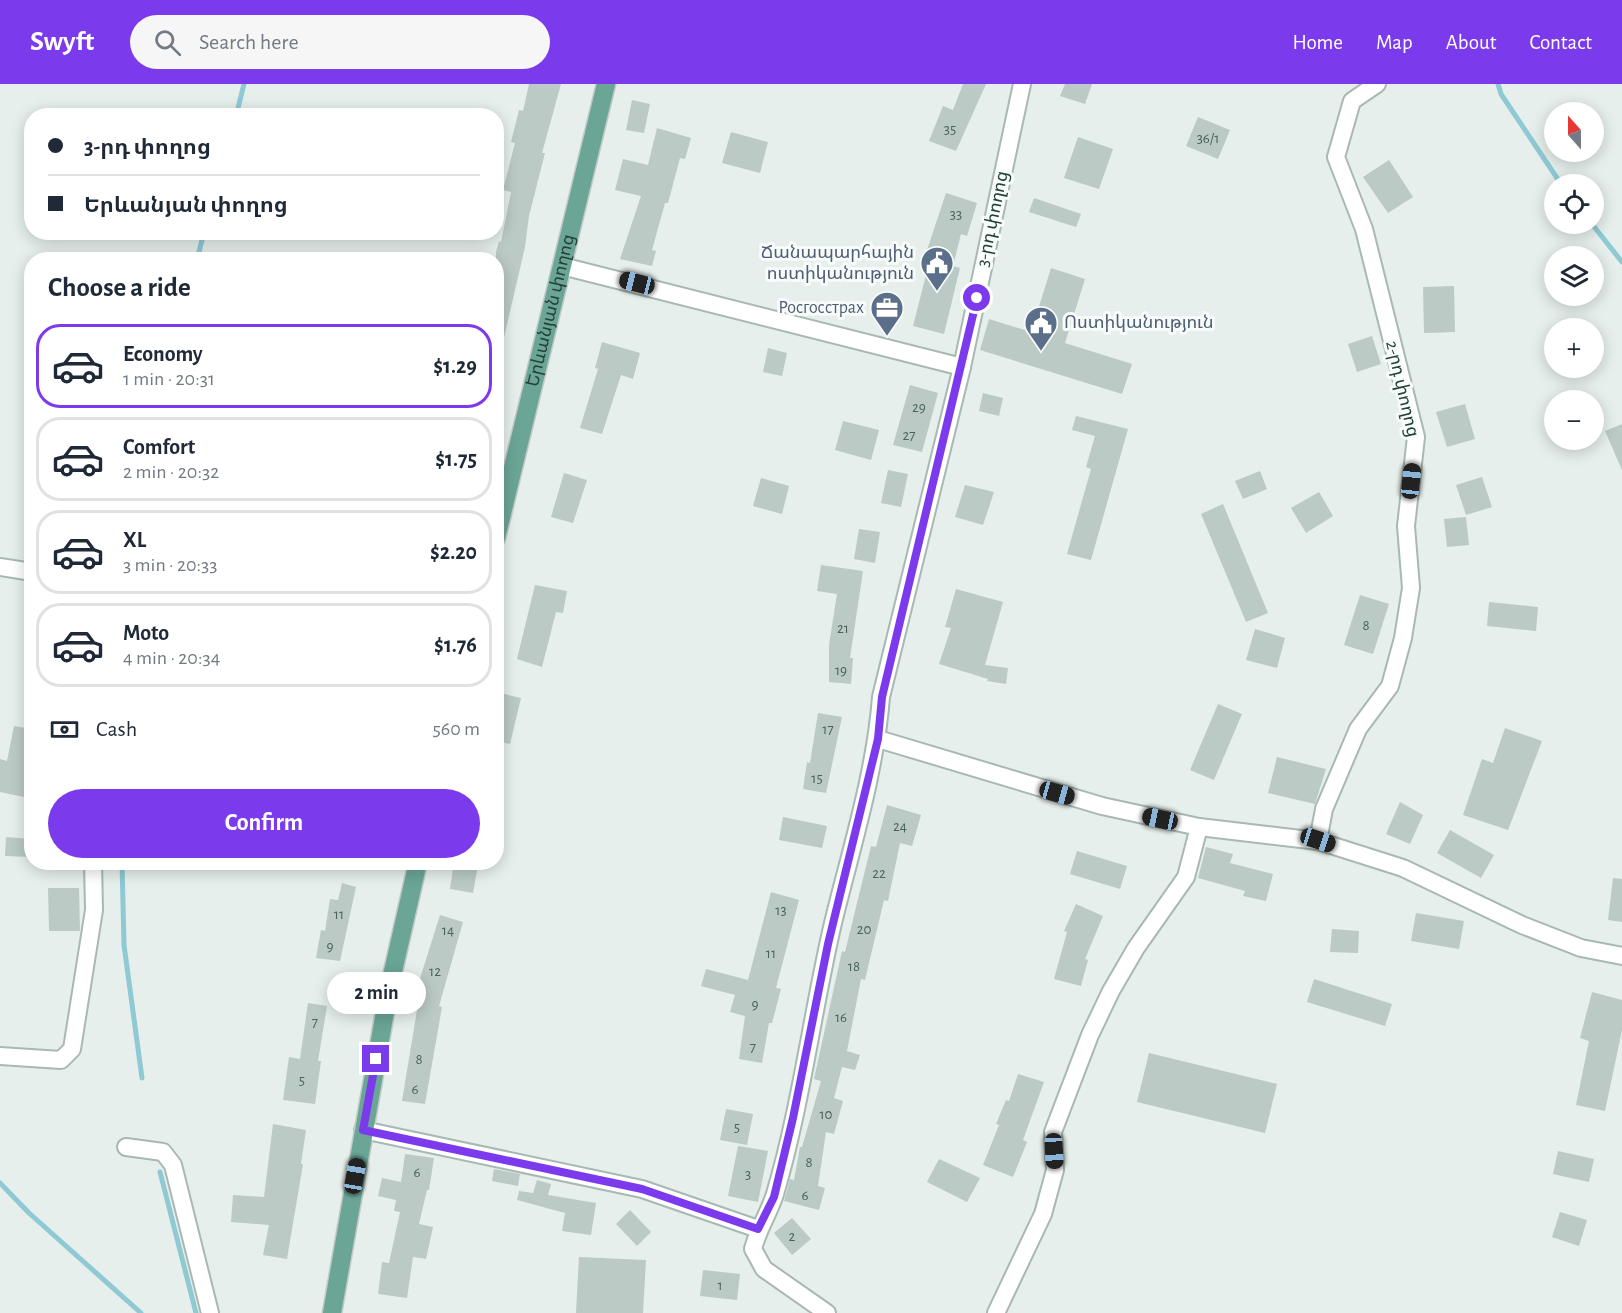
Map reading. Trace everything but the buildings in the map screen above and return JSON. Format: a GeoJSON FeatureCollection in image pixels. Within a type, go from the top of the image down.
{"type":"FeatureCollection","features":[{"type":"Feature","properties":{"kind":"main road","name":"Երևանյան փողոց"},"geometry":{"type":"LineString","coordinates":[[504,505],[606,84]]}},
{"type":"Feature","properties":{"kind":"main road"},"geometry":{"type":"LineString","coordinates":[[332,1313],[388,989],[416,870]]}},
{"type":"Feature","properties":{"kind":"street","name":"3-րդ փողոց"},"geometry":{"type":"LineString","coordinates":[[758,1229],[774,1197],[828,944],[878,739],[882,697],[962,367],[1022,84]]}},
{"type":"Feature","properties":{"kind":"street","name":"2-րդ փողոց"},"geometry":{"type":"LineString","coordinates":[[1318,840],[1324,809],[1358,729],[1390,686],[1403,638],[1411,588],[1406,526],[1416,437],[1364,229],[1336,157],[1352,101],[1377,84]]}},
{"type":"Feature","properties":{"kind":"street"},"geometry":{"type":"LineString","coordinates":[[562,266],[962,367]]}},
{"type":"Feature","properties":{"kind":"street"},"geometry":{"type":"LineString","coordinates":[[0,567],[24,571]]}},
{"type":"Feature","properties":{"kind":"street"},"geometry":{"type":"LineString","coordinates":[[878,739],[1102,806],[1198,827],[1318,840],[1402,868],[1522,925],[1581,948],[1622,956]]}},
{"type":"Feature","properties":{"kind":"street"},"geometry":{"type":"LineString","coordinates":[[996,1313],[1043,1214],[1055,1170],[1053,1132],[1090,1035],[1111,991],[1136,948],[1186,877],[1198,827]]}},
{"type":"Feature","properties":{"kind":"street"},"geometry":{"type":"LineString","coordinates":[[0,1056],[61,1060],[72,1049],[93,910],[93,870]]}},
{"type":"Feature","properties":{"kind":"street"},"geometry":{"type":"LineString","coordinates":[[363,1130],[642,1189],[758,1229],[753,1249],[764,1269],[827,1313]]}},
{"type":"Feature","properties":{"kind":"street"},"geometry":{"type":"LineString","coordinates":[[126,1147],[162,1152],[173,1165],[210,1313]]}},
{"type":"Feature","properties":{"kind":"waterway"},"geometry":{"type":"LineString","coordinates":[[238,108],[244,84]]}},
{"type":"Feature","properties":{"kind":"waterway"},"geometry":{"type":"LineString","coordinates":[[1498,84],[1501,94],[1554,174]]}},
{"type":"Feature","properties":{"kind":"waterway"},"geometry":{"type":"LineString","coordinates":[[1600,234],[1622,262]]}},
{"type":"Feature","properties":{"kind":"waterway"},"geometry":{"type":"LineString","coordinates":[[199,252],[202,240]]}},
{"type":"Feature","properties":{"kind":"waterway"},"geometry":{"type":"LineString","coordinates":[[122,870],[124,945],[142,1078]]}},
{"type":"Feature","properties":{"kind":"waterway"},"geometry":{"type":"LineString","coordinates":[[160,1172],[196,1313]]}},
{"type":"Feature","properties":{"kind":"waterway"},"geometry":{"type":"LineString","coordinates":[[0,1183],[29,1213],[141,1313]]}},
{"type":"Feature","properties":{"kind":"place","name":"Ճանապարհային ոստիկանություն"},"geometry":{"type":"Point","coordinates":[937,292]}},
{"type":"Feature","properties":{"kind":"place","name":"Росгосстрах"},"geometry":{"type":"Point","coordinates":[887,337]}},
{"type":"Feature","properties":{"kind":"place","name":"Ոստիկանություն"},"geometry":{"type":"Point","coordinates":[1041,352]}},
{"type":"Feature","properties":{"kind":"route"},"geometry":{"type":"LineString","coordinates":[[376,1059],[363,1130],[642,1189],[758,1229],[774,1197],[793,1118],[828,944],[878,739],[882,697],[977,298]]}}]}
